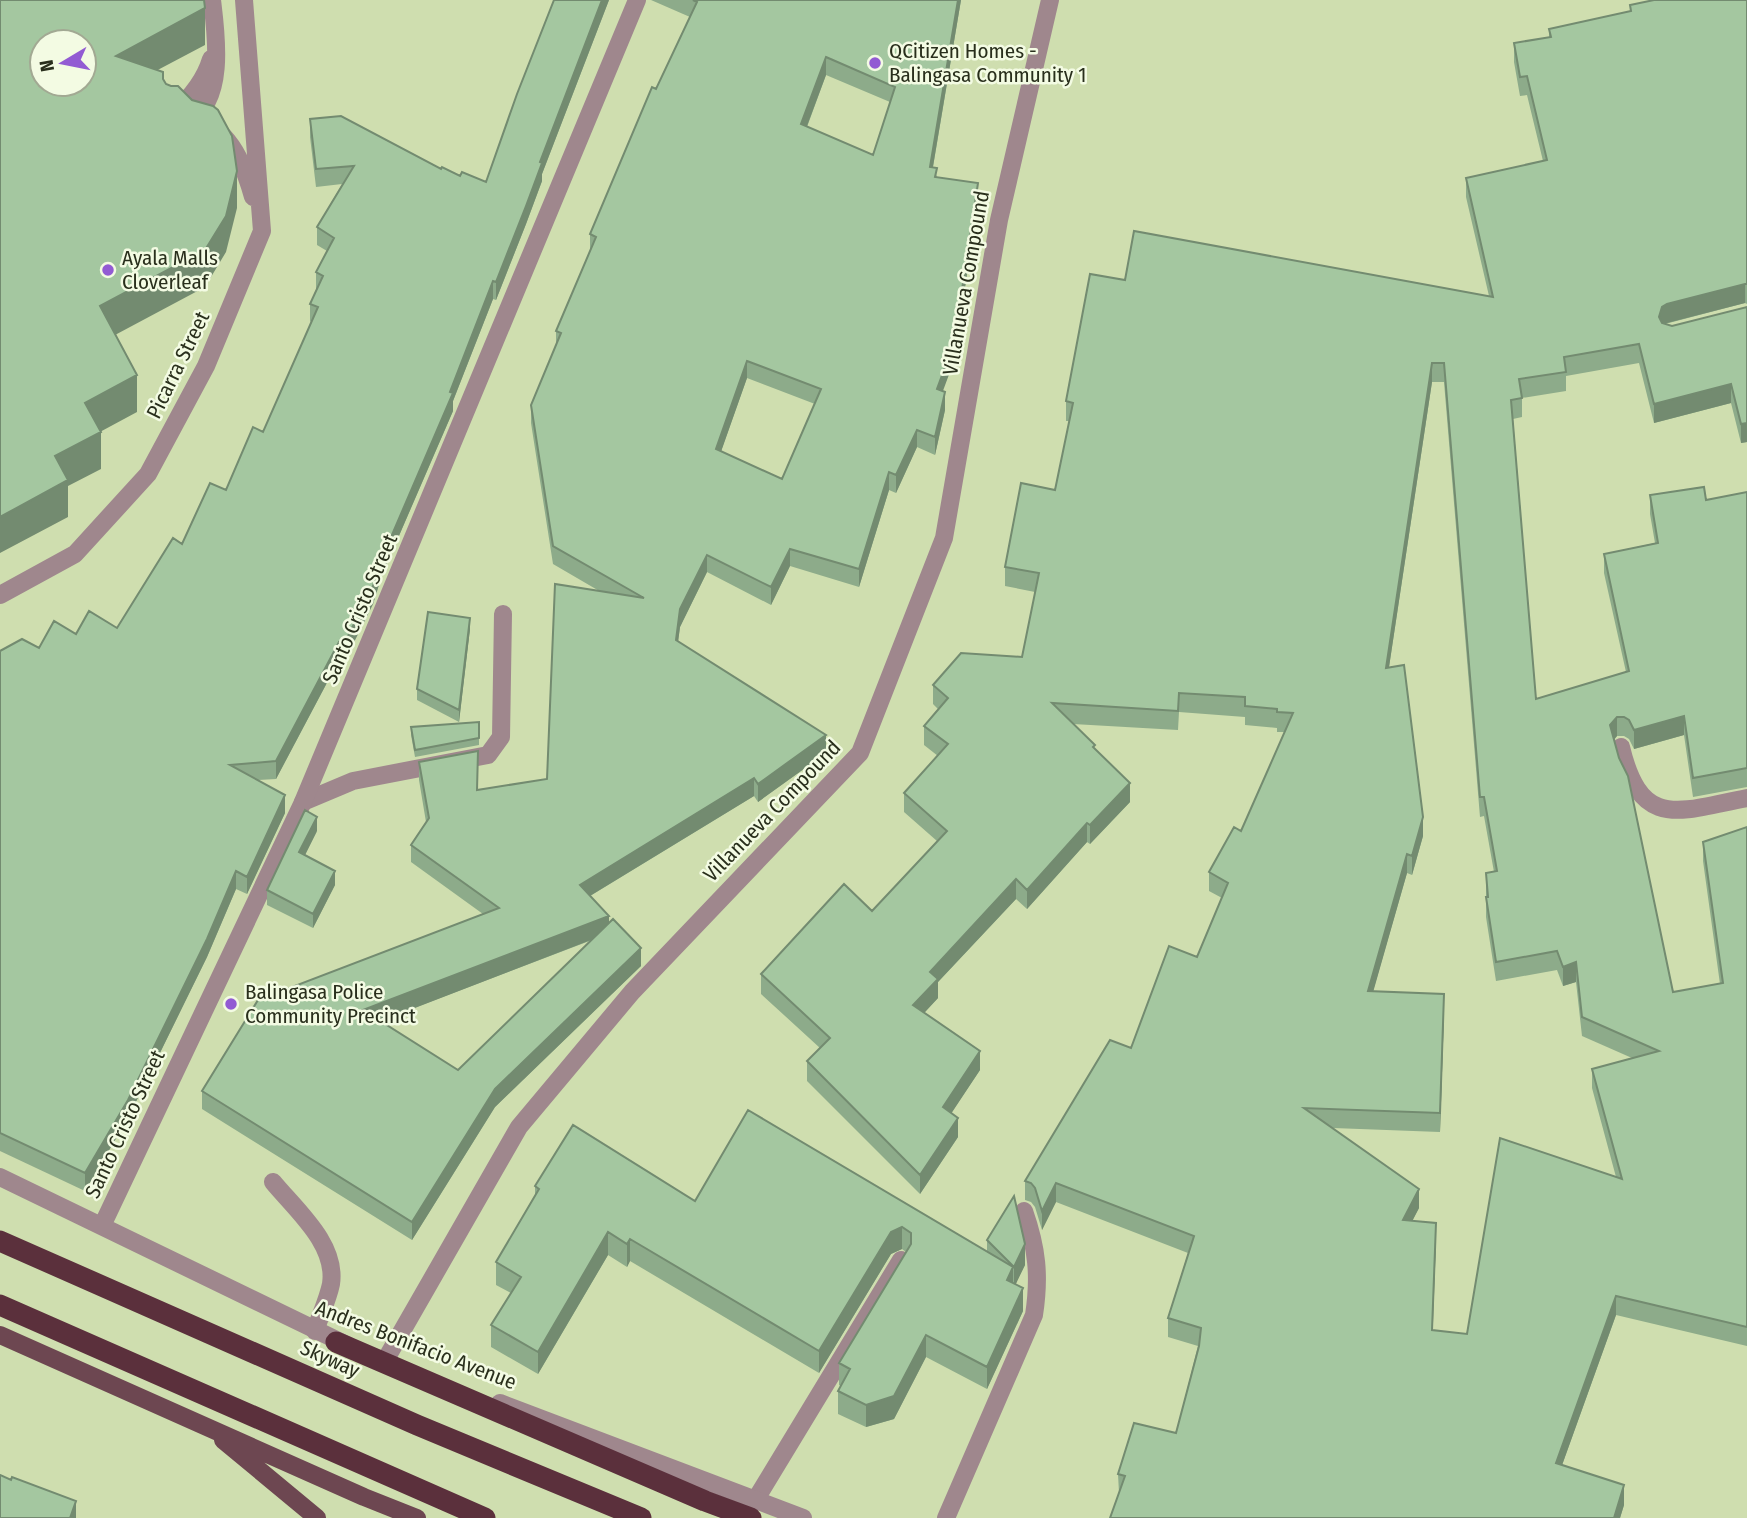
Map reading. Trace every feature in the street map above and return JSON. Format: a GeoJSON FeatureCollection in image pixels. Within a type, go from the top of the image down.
{"type":"FeatureCollection","features":[{"type":"Feature","properties":{"kind":"highway","name":"Skyway"},"geometry":{"type":"LineString","coordinates":[[0,1241],[405,1419],[642,1518]]}},
{"type":"Feature","properties":{"kind":"highway"},"geometry":{"type":"LineString","coordinates":[[0,1305],[485,1518]]}},
{"type":"Feature","properties":{"kind":"highway"},"geometry":{"type":"LineString","coordinates":[[336,1342],[705,1501],[753,1508]]}},
{"type":"Feature","properties":{"kind":"main road"},"geometry":{"type":"LineString","coordinates":[[0,1234],[317,1388],[652,1518]]}},
{"type":"Feature","properties":{"kind":"main road"},"geometry":{"type":"LineString","coordinates":[[0,1335],[416,1518]]}},
{"type":"Feature","properties":{"kind":"main road"},"geometry":{"type":"LineString","coordinates":[[204,1424],[317,1518]]}},
{"type":"Feature","properties":{"kind":"street"},"geometry":{"type":"LineString","coordinates":[[212,0],[217,61],[213,83],[204,108],[187,120],[220,133],[231,143],[249,183],[262,231]]}},
{"type":"Feature","properties":{"kind":"street","name":"Picarra Street"},"geometry":{"type":"LineString","coordinates":[[0,596],[75,554],[148,474],[206,366],[262,231],[244,0]]}},
{"type":"Feature","properties":{"kind":"street","name":"Santo Cristo Street"},"geometry":{"type":"LineString","coordinates":[[102,1226],[303,802],[637,0]]}},
{"type":"Feature","properties":{"kind":"street","name":"Villanueva Compound"},"geometry":{"type":"LineString","coordinates":[[386,1359],[519,1127],[632,992],[860,753],[944,538],[999,220],[1050,0]]}},
{"type":"Feature","properties":{"kind":"street"},"geometry":{"type":"LineString","coordinates":[[303,802],[352,781],[488,755],[501,737],[503,614]]}},
{"type":"Feature","properties":{"kind":"street"},"geometry":{"type":"LineString","coordinates":[[1621,747],[1627,773],[1643,799],[1658,808],[1685,810],[1747,798]]}},
{"type":"Feature","properties":{"kind":"street","name":"Andres Bonifacio Avenue"},"geometry":{"type":"LineString","coordinates":[[0,1177],[336,1342],[386,1359],[753,1508],[803,1518]]}},
{"type":"Feature","properties":{"kind":"street"},"geometry":{"type":"LineString","coordinates":[[273,1182],[325,1248],[331,1283],[314,1331]]}},
{"type":"Feature","properties":{"kind":"street"},"geometry":{"type":"LineString","coordinates":[[946,1518],[1034,1315],[1038,1289],[1036,1261],[1034,1241],[1024,1211]]}},
{"type":"Feature","properties":{"kind":"street"},"geometry":{"type":"LineString","coordinates":[[753,1508],[901,1260]]}},
{"type":"Feature","properties":{"kind":"building","name":"Ayala Malls Cloverleaf"},"geometry":{"type":"Polygon","coordinates":[[[0,0],[204,0],[205,8],[116,56],[163,72],[166,84],[178,86],[192,100],[218,110],[232,136],[237,171],[226,216],[205,250],[100,306],[137,375],[85,403],[101,432],[55,456],[68,480],[0,517],[0,0]]]}},
{"type":"Feature","properties":{"kind":"building"},"geometry":{"type":"Polygon","coordinates":[[[554,0],[602,0],[526,206],[496,282],[493,281],[450,392],[453,393],[382,558],[373,586],[344,644],[339,642],[276,761],[230,765],[285,795],[247,877],[236,871],[207,939],[128,1100],[85,1173],[0,1133],[0,651],[22,639],[39,648],[54,621],[76,634],[89,611],[117,628],[173,538],[182,544],[210,483],[226,490],[253,427],[263,432],[318,307],[310,304],[323,276],[316,272],[334,238],[317,227],[354,166],[316,169],[310,119],[341,116],[441,169],[442,167],[460,176],[462,172],[486,182],[554,0]]]}},
{"type":"Feature","properties":{"kind":"building"},"geometry":{"type":"Polygon","coordinates":[[[693,0],[958,0],[930,167],[937,168],[935,177],[978,183],[954,343],[937,389],[945,392],[935,437],[917,430],[896,475],[889,472],[859,569],[790,549],[771,587],[707,555],[680,609],[676,640],[826,735],[758,784],[754,778],[580,885],[609,916],[363,1010],[458,1070],[613,919],[641,948],[495,1089],[412,1222],[202,1091],[258,1000],[499,908],[411,845],[429,818],[419,762],[478,751],[477,790],[547,779],[555,584],[644,598],[553,546],[531,405],[561,333],[556,331],[596,237],[590,234],[652,87],[656,89],[697,2],[693,0]],[[826,57],[801,124],[873,155],[895,87],[826,57]],[[747,361],[716,449],[782,479],[821,389],[747,361]]]}},
{"type":"Feature","properties":{"kind":"building"},"geometry":{"type":"Polygon","coordinates":[[[1654,0],[1747,0],[1747,284],[1667,304],[1662,307],[1659,317],[1662,323],[1672,326],[1747,307],[1747,423],[1741,424],[1731,384],[1654,404],[1639,344],[1564,357],[1566,372],[1519,379],[1522,398],[1511,400],[1536,699],[1629,671],[1604,554],[1658,543],[1650,495],[1704,487],[1706,500],[1747,492],[1747,768],[1693,778],[1684,716],[1634,730],[1629,720],[1624,717],[1617,717],[1610,725],[1619,758],[1628,776],[1673,992],[1723,983],[1703,842],[1747,827],[1747,1327],[1616,1296],[1556,1463],[1624,1485],[1614,1518],[1110,1518],[1125,1476],[1118,1474],[1134,1423],[1176,1433],[1199,1346],[1201,1328],[1168,1318],[1194,1236],[1056,1183],[1042,1211],[1035,1188],[1025,1181],[1110,1040],[1131,1048],[1169,946],[1197,957],[1228,883],[1209,872],[1234,827],[1241,831],[1293,713],[1245,706],[1245,697],[1179,693],[1178,711],[1052,703],[1130,783],[1090,825],[1087,823],[1027,890],[1016,879],[930,972],[938,979],[913,1005],[980,1051],[943,1107],[958,1118],[920,1175],[807,1061],[830,1038],[761,974],[844,884],[872,911],[947,831],[904,793],[948,744],[924,726],[948,698],[933,685],[961,653],[1022,657],[1039,573],[1005,567],[1021,483],[1055,490],[1073,403],[1066,401],[1090,274],[1125,280],[1134,231],[1493,297],[1466,178],[1547,160],[1527,76],[1520,77],[1514,43],[1551,37],[1549,29],[1631,11],[1630,5],[1654,0]],[[1432,363],[1386,668],[1404,665],[1423,817],[1412,856],[1407,854],[1368,991],[1444,994],[1440,1113],[1304,1108],[1419,1189],[1403,1220],[1436,1223],[1432,1330],[1467,1334],[1500,1138],[1622,1179],[1592,1069],[1659,1051],[1582,1017],[1576,962],[1563,967],[1557,951],[1496,962],[1486,897],[1486,873],[1497,871],[1484,797],[1480,797],[1444,363],[1432,363]]]}},
{"type":"Feature","properties":{"kind":"building"},"geometry":{"type":"Polygon","coordinates":[[[428,612],[470,618],[459,710],[417,689],[428,612]]]}},
{"type":"Feature","properties":{"kind":"building"},"geometry":{"type":"Polygon","coordinates":[[[479,722],[479,738],[415,750],[411,727],[479,722]]]}},
{"type":"Feature","properties":{"kind":"building"},"geometry":{"type":"Polygon","coordinates":[[[305,810],[317,817],[299,852],[335,871],[313,914],[267,890],[305,810]]]}},
{"type":"Feature","properties":{"kind":"building"},"geometry":{"type":"Polygon","coordinates":[[[748,1110],[1013,1267],[1007,1280],[1023,1288],[987,1367],[926,1335],[894,1396],[866,1405],[838,1391],[850,1369],[839,1363],[911,1244],[911,1233],[902,1227],[891,1232],[819,1351],[630,1239],[627,1244],[608,1232],[538,1352],[491,1325],[521,1277],[496,1262],[539,1189],[535,1186],[573,1125],[695,1201],[748,1110]]]}},
{"type":"Feature","properties":{"kind":"building"},"geometry":{"type":"Polygon","coordinates":[[[1014,1196],[1025,1244],[1014,1267],[987,1240],[1014,1196]]]}},
{"type":"Feature","properties":{"kind":"building"},"geometry":{"type":"Polygon","coordinates":[[[0,1475],[76,1501],[70,1518],[0,1518],[0,1475]]]}},
{"type":"Feature","properties":{"kind":"place","name":"QCitizen Homes - Balingasa Community 1"},"geometry":{"type":"Point","coordinates":[875,63]}},
{"type":"Feature","properties":{"kind":"place","name":"Ayala Malls Cloverleaf"},"geometry":{"type":"Point","coordinates":[108,270]}},
{"type":"Feature","properties":{"kind":"place","name":"Balingasa Police Community Precinct"},"geometry":{"type":"Point","coordinates":[231,1004]}}]}
